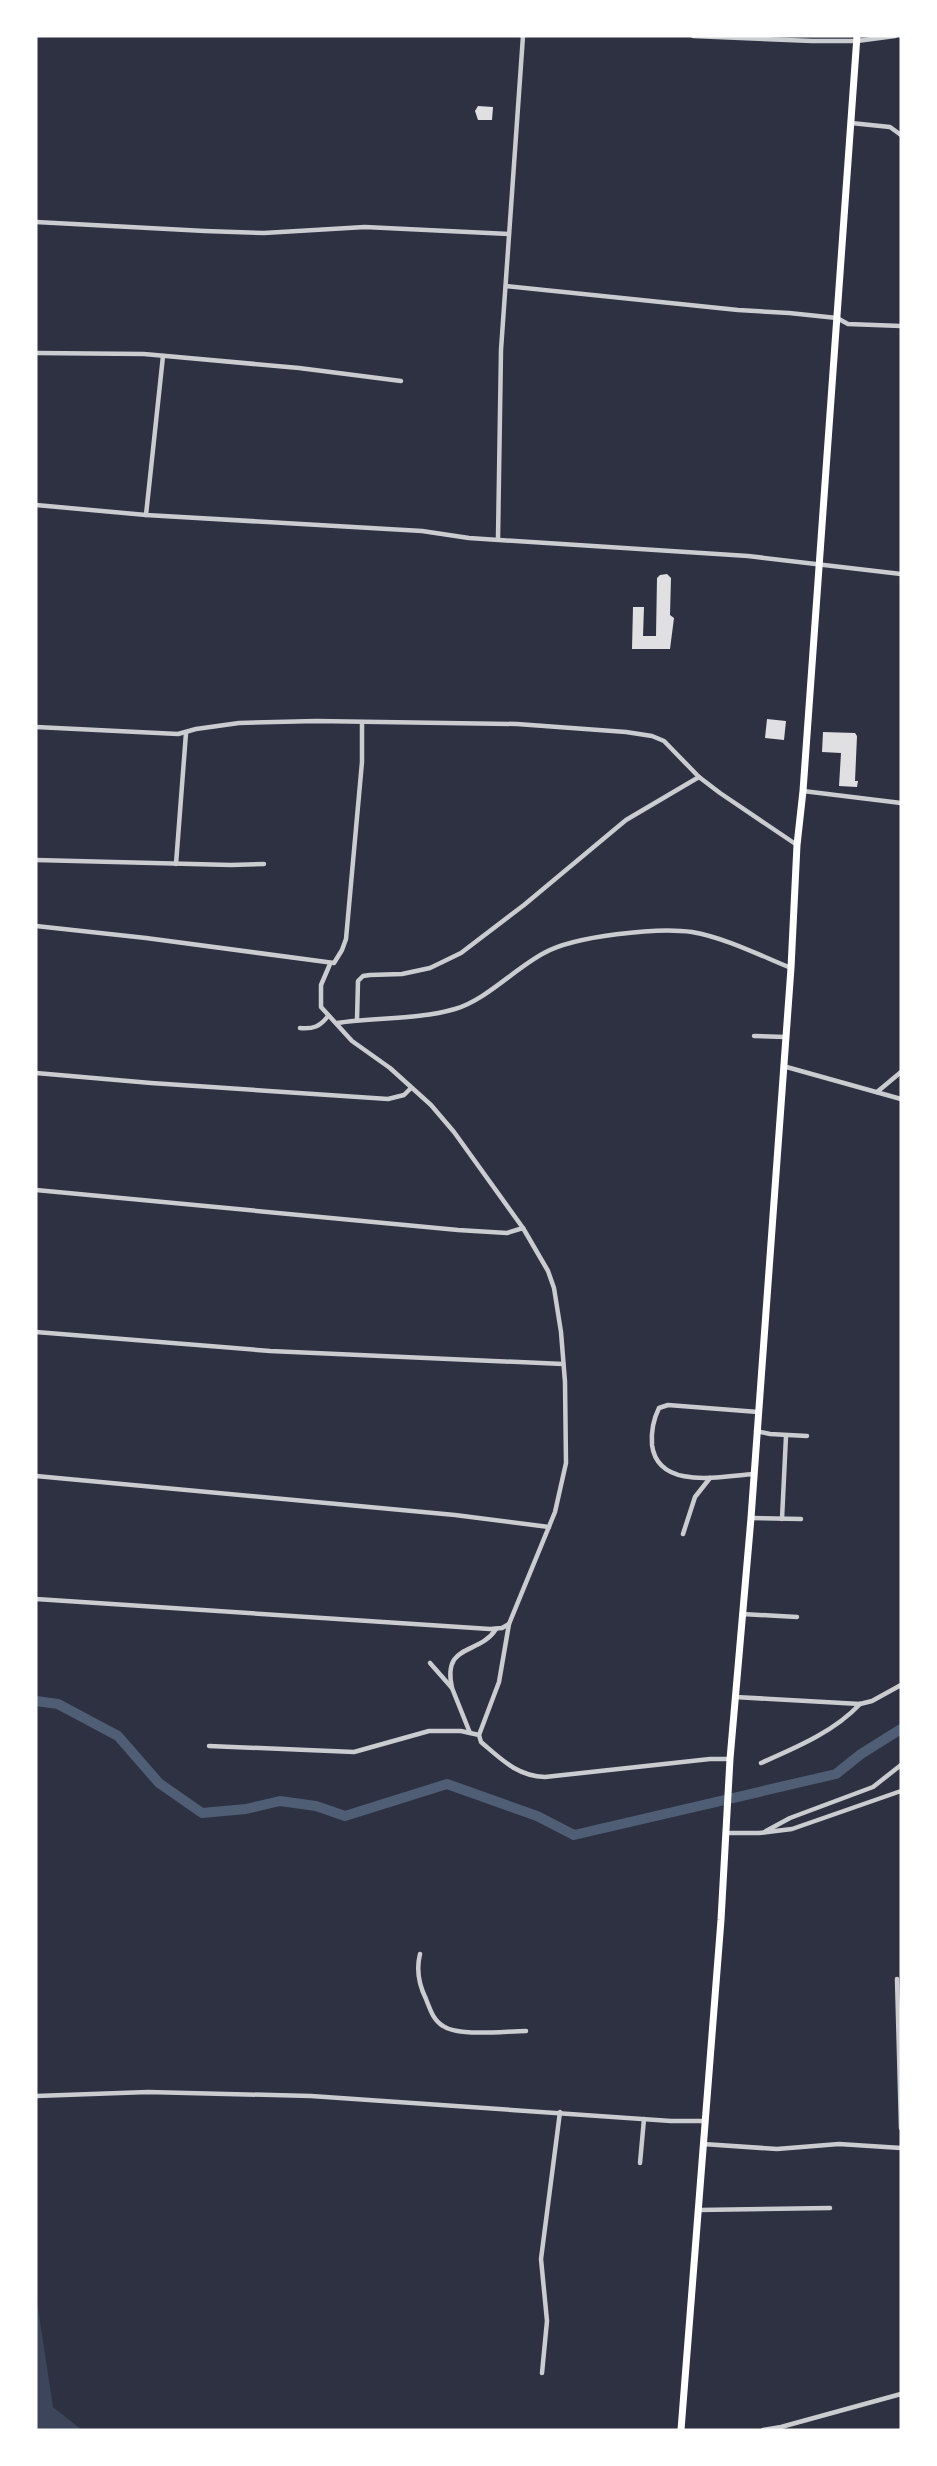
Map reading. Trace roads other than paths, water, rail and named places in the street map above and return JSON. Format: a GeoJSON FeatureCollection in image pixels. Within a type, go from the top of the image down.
{"type":"FeatureCollection","features":[{"type":"Feature","properties":{"kind":"main road"},"geometry":{"type":"LineString","coordinates":[[681,2430],[730,1759],[751,1518],[791,968],[797,845],[803,791],[857,38]]}},
{"type":"Feature","properties":{"kind":"street"},"geometry":{"type":"LineString","coordinates":[[498,539],[501,350],[523,36]]}},
{"type":"Feature","properties":{"kind":"street"},"geometry":{"type":"LineString","coordinates":[[693,36],[857,38],[895,36]]}},
{"type":"Feature","properties":{"kind":"street"},"geometry":{"type":"LineString","coordinates":[[851,123],[890,127],[901,135]]}},
{"type":"Feature","properties":{"kind":"street"},"geometry":{"type":"LineString","coordinates":[[36,222],[264,233],[365,227],[509,234]]}},
{"type":"Feature","properties":{"kind":"street"},"geometry":{"type":"LineString","coordinates":[[506,286],[837,318],[848,324],[901,326]]}},
{"type":"Feature","properties":{"kind":"street"},"geometry":{"type":"LineString","coordinates":[[36,353],[163,356],[299,368],[401,381]]}},
{"type":"Feature","properties":{"kind":"street"},"geometry":{"type":"LineString","coordinates":[[146,515],[163,356]]}},
{"type":"Feature","properties":{"kind":"street"},"geometry":{"type":"LineString","coordinates":[[36,505],[146,515],[306,523],[748,556],[901,574]]}},
{"type":"Feature","properties":{"kind":"street"},"geometry":{"type":"LineString","coordinates":[[36,727],[186,733],[196,729],[239,723],[316,721],[517,724],[626,732],[664,741],[699,777],[745,812],[797,845]]}},
{"type":"Feature","properties":{"kind":"street"},"geometry":{"type":"LineString","coordinates":[[362,723],[362,762],[346,939],[342,950],[324,975],[320,996],[321,1007],[352,1041],[390,1068],[431,1105],[454,1132],[523,1228],[548,1271],[559,1310],[567,1438],[566,1463],[555,1512],[509,1624],[499,1682],[479,1735],[481,1742],[521,1773],[531,1776],[730,1759]]}},
{"type":"Feature","properties":{"kind":"street"},"geometry":{"type":"LineString","coordinates":[[176,864],[186,733]]}},
{"type":"Feature","properties":{"kind":"street"},"geometry":{"type":"LineString","coordinates":[[357,1020],[356,992],[358,981],[363,976],[402,974],[430,968],[461,953],[495,928],[626,820],[699,777]]}},
{"type":"Feature","properties":{"kind":"street"},"geometry":{"type":"LineString","coordinates":[[803,791],[901,803]]}},
{"type":"Feature","properties":{"kind":"street"},"geometry":{"type":"LineString","coordinates":[[36,860],[264,864]]}},
{"type":"Feature","properties":{"kind":"street"},"geometry":{"type":"LineString","coordinates":[[36,926],[146,938],[332,964]]}},
{"type":"Feature","properties":{"kind":"street"},"geometry":{"type":"LineString","coordinates":[[337,1023],[412,1016],[456,1009],[473,1002],[544,952],[583,940],[631,934],[691,932],[717,939],[791,968]]}},
{"type":"Feature","properties":{"kind":"street"},"geometry":{"type":"LineString","coordinates":[[320,961],[324,975]]}},
{"type":"Feature","properties":{"kind":"street"},"geometry":{"type":"LineString","coordinates":[[300,1028],[313,1028],[323,1023],[328,1016]]}},
{"type":"Feature","properties":{"kind":"street"},"geometry":{"type":"LineString","coordinates":[[754,1036],[785,1037]]}},
{"type":"Feature","properties":{"kind":"street"},"geometry":{"type":"LineString","coordinates":[[783,1066],[901,1099]]}},
{"type":"Feature","properties":{"kind":"street"},"geometry":{"type":"LineString","coordinates":[[877,1092],[901,1072]]}},
{"type":"Feature","properties":{"kind":"street"},"geometry":{"type":"LineString","coordinates":[[36,1073],[388,1100],[404,1095],[411,1088]]}},
{"type":"Feature","properties":{"kind":"street"},"geometry":{"type":"LineString","coordinates":[[36,1190],[458,1230],[507,1233],[523,1228]]}},
{"type":"Feature","properties":{"kind":"street"},"geometry":{"type":"LineString","coordinates":[[36,1332],[270,1351],[563,1364]]}},
{"type":"Feature","properties":{"kind":"street"},"geometry":{"type":"LineString","coordinates":[[754,1474],[710,1478],[682,1477],[664,1468],[654,1455],[652,1438],[654,1419],[659,1408],[668,1405],[758,1412]]}},
{"type":"Feature","properties":{"kind":"street"},"geometry":{"type":"LineString","coordinates":[[756,1431],[786,1436],[807,1436]]}},
{"type":"Feature","properties":{"kind":"street"},"geometry":{"type":"LineString","coordinates":[[782,1519],[786,1436]]}},
{"type":"Feature","properties":{"kind":"street"},"geometry":{"type":"LineString","coordinates":[[36,1476],[454,1515],[549,1527]]}},
{"type":"Feature","properties":{"kind":"street"},"geometry":{"type":"LineString","coordinates":[[683,1534],[694,1497],[710,1478]]}},
{"type":"Feature","properties":{"kind":"street"},"geometry":{"type":"LineString","coordinates":[[751,1518],[801,1519]]}},
{"type":"Feature","properties":{"kind":"street"},"geometry":{"type":"LineString","coordinates":[[36,1599],[391,1624],[496,1629],[509,1624]]}},
{"type":"Feature","properties":{"kind":"street"},"geometry":{"type":"LineString","coordinates":[[742,1614],[797,1617]]}},
{"type":"Feature","properties":{"kind":"street"},"geometry":{"type":"LineString","coordinates":[[470,1733],[452,1688],[449,1669],[455,1656],[491,1637],[496,1629]]}},
{"type":"Feature","properties":{"kind":"street"},"geometry":{"type":"LineString","coordinates":[[430,1663],[452,1688]]}},
{"type":"Feature","properties":{"kind":"street"},"geometry":{"type":"LineString","coordinates":[[735,1697],[860,1704],[872,1701],[901,1685]]}},
{"type":"Feature","properties":{"kind":"street"},"geometry":{"type":"LineString","coordinates":[[761,1763],[815,1737],[850,1715],[860,1704]]}},
{"type":"Feature","properties":{"kind":"street"},"geometry":{"type":"LineString","coordinates":[[209,1746],[354,1752],[429,1731],[447,1730],[479,1735]]}},
{"type":"Feature","properties":{"kind":"street"},"geometry":{"type":"LineString","coordinates":[[764,1833],[790,1818],[873,1787],[901,1765]]}},
{"type":"Feature","properties":{"kind":"street"},"geometry":{"type":"LineString","coordinates":[[726,1833],[764,1833],[792,1829],[901,1791]]}},
{"type":"Feature","properties":{"kind":"street"},"geometry":{"type":"LineString","coordinates":[[420,1954],[417,1965],[421,1988],[434,2019],[443,2027],[466,2032],[526,2031]]}},
{"type":"Feature","properties":{"kind":"street"},"geometry":{"type":"LineString","coordinates":[[897,1979],[901,2128]]}},
{"type":"Feature","properties":{"kind":"street"},"geometry":{"type":"LineString","coordinates":[[36,2096],[83,2093],[230,2093],[311,2096],[644,2119],[704,2121]]}},
{"type":"Feature","properties":{"kind":"street"},"geometry":{"type":"LineString","coordinates":[[542,2373],[547,2321],[542,2259],[560,2112]]}},
{"type":"Feature","properties":{"kind":"street"},"geometry":{"type":"LineString","coordinates":[[640,2163],[644,2119]]}},
{"type":"Feature","properties":{"kind":"street"},"geometry":{"type":"LineString","coordinates":[[703,2144],[767,2149],[839,2144],[901,2148]]}},
{"type":"Feature","properties":{"kind":"street"},"geometry":{"type":"LineString","coordinates":[[698,2210],[830,2208]]}},
{"type":"Feature","properties":{"kind":"street"},"geometry":{"type":"LineString","coordinates":[[763,2430],[901,2394]]}},
{"type":"Feature","properties":{"kind":"waterway"},"geometry":{"type":"LineString","coordinates":[[36,1701],[58,1704],[118,1736],[159,1783],[202,1813],[246,1809],[280,1801],[316,1806],[345,1816],[447,1784],[537,1816],[574,1835],[836,1774],[861,1754],[901,1729]]}}]}
